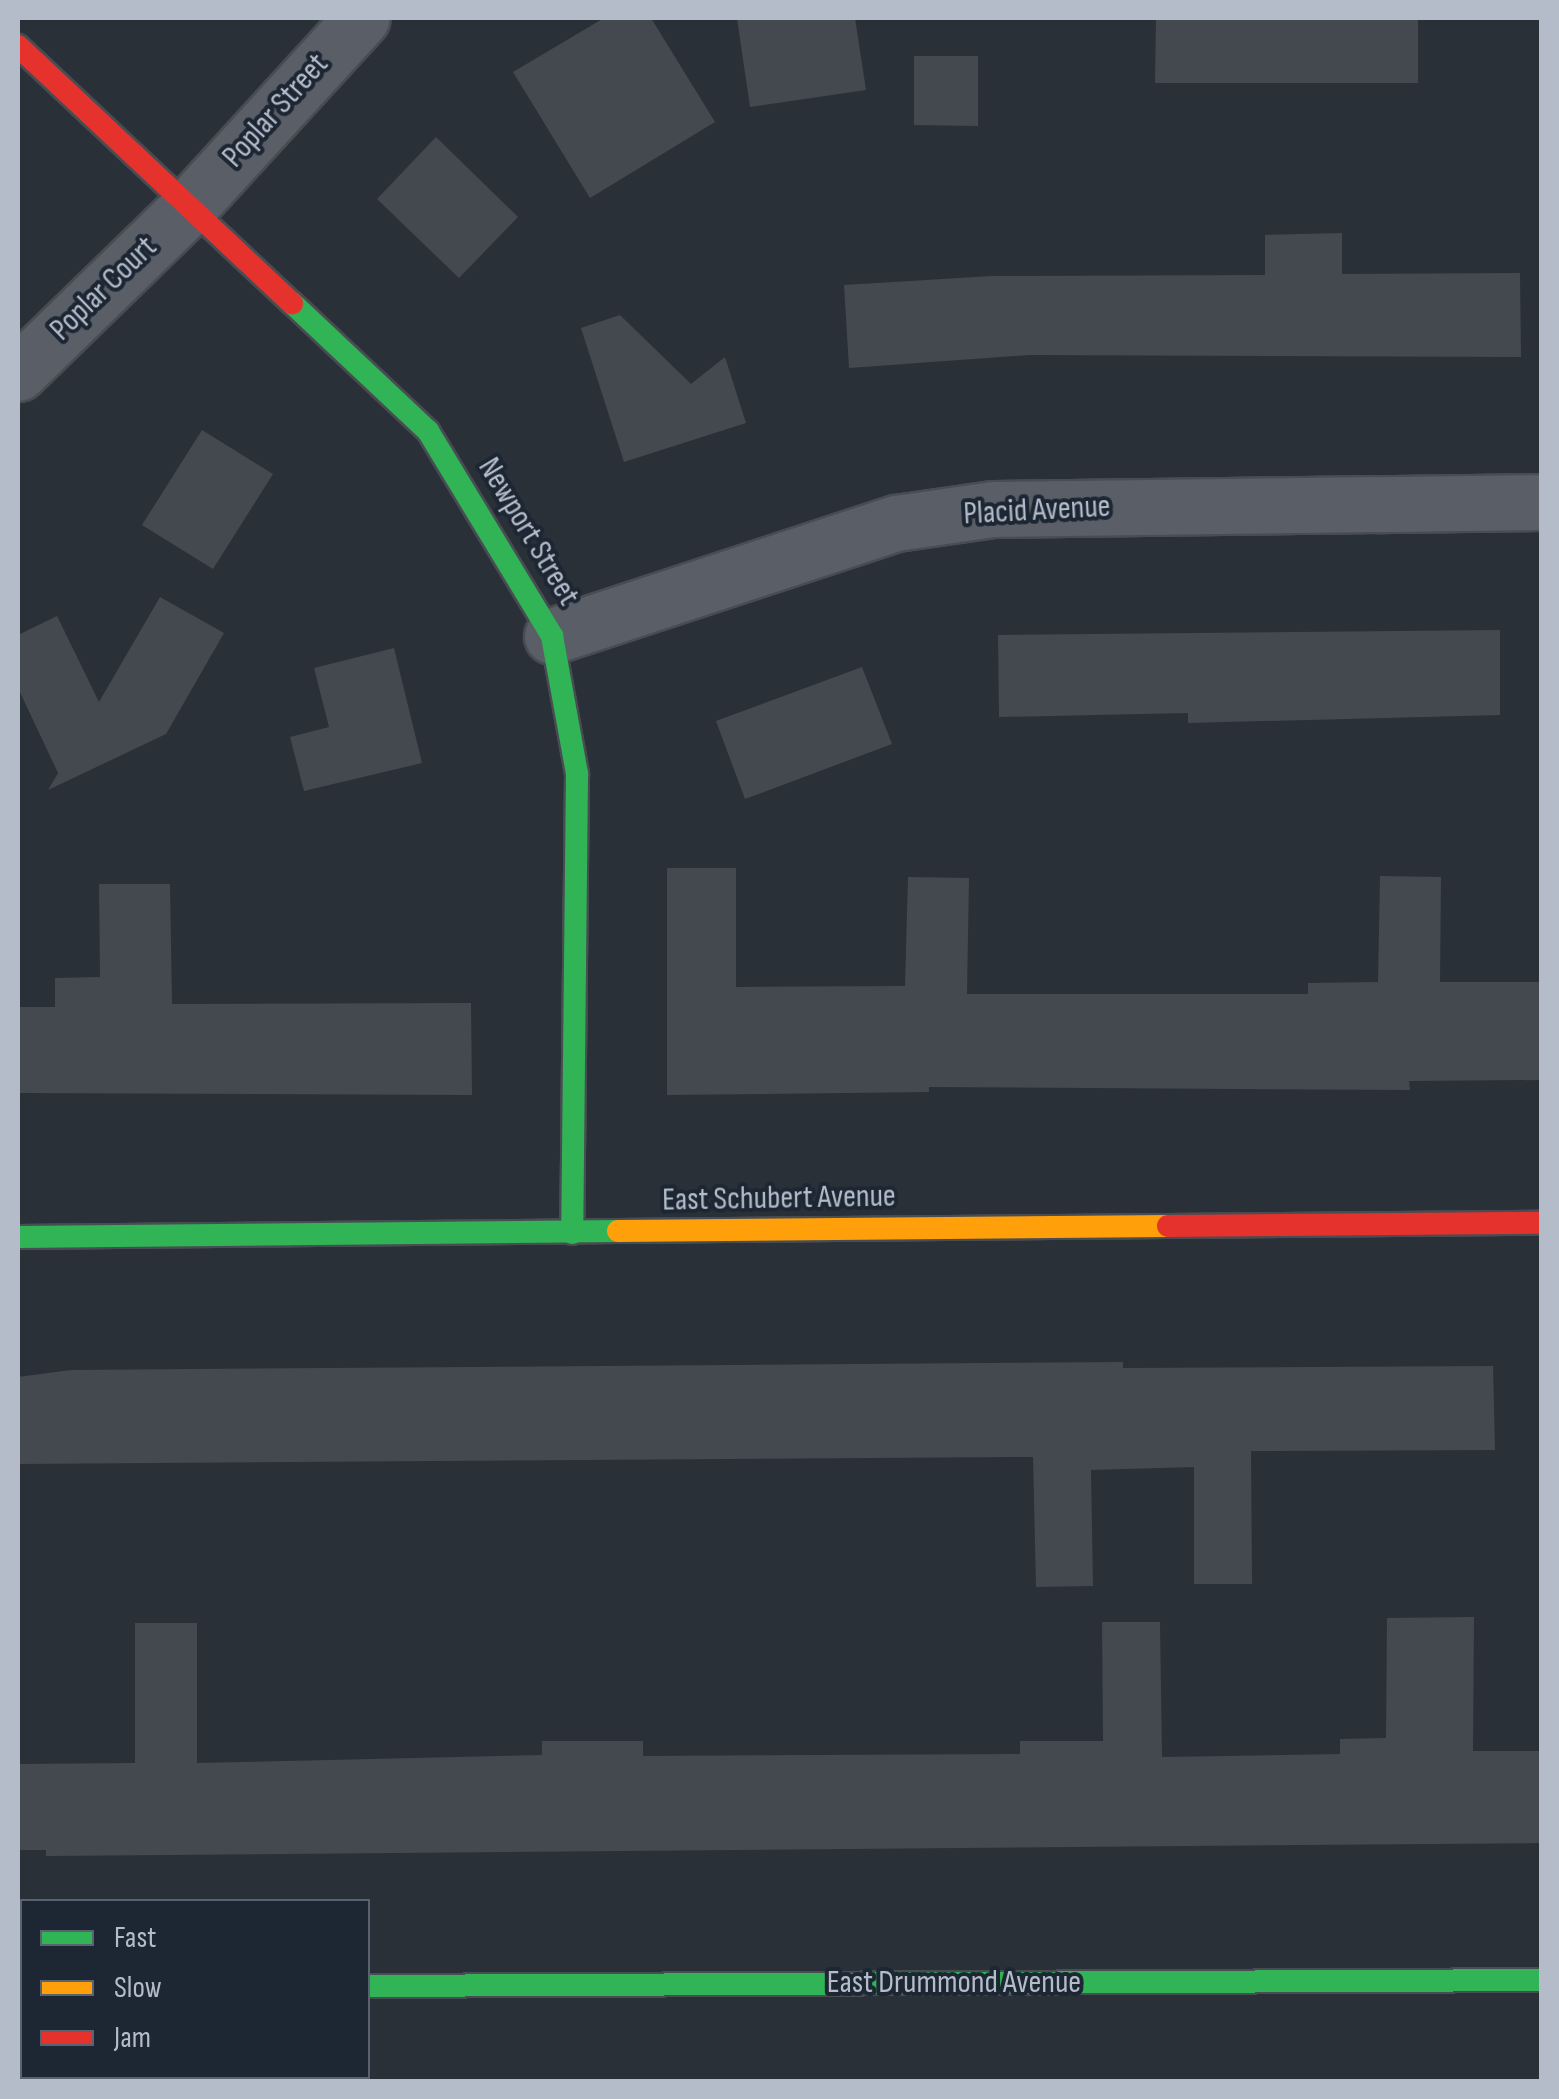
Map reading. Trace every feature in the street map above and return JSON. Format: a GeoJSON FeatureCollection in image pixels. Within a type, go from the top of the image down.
{"type":"FeatureCollection","features":[{"type":"Feature","properties":{"kind":"street","name":"Poplar Street"},"geometry":{"type":"LineString","coordinates":[[191,204],[362,18]]}},
{"type":"Feature","properties":{"kind":"street","name":"Newport Street"},"geometry":{"type":"LineString","coordinates":[[18,46],[428,430],[552,636],[577,774],[572,1233]]}},
{"type":"Feature","properties":{"kind":"street","name":"Poplar Court"},"geometry":{"type":"LineString","coordinates":[[18,373],[191,204]]}},
{"type":"Feature","properties":{"kind":"street","name":"Placid Avenue"},"geometry":{"type":"LineString","coordinates":[[552,636],[896,522],[993,508],[1542,502]]}},
{"type":"Feature","properties":{"kind":"street","name":"East Schubert Avenue"},"geometry":{"type":"LineString","coordinates":[[18,1236],[1542,1224]]}},
{"type":"Feature","properties":{"kind":"street","name":"East Drummond Avenue"},"geometry":{"type":"LineString","coordinates":[[370,1986],[1542,1980]]}},
{"type":"Feature","properties":{"kind":"building"},"geometry":{"type":"Polygon","coordinates":[[[604,18],[651,18],[715,122],[590,198],[513,72],[604,18]]]}},
{"type":"Feature","properties":{"kind":"building"},"geometry":{"type":"Polygon","coordinates":[[[737,18],[855,18],[866,90],[750,107],[737,18]]]}},
{"type":"Feature","properties":{"kind":"building"},"geometry":{"type":"Polygon","coordinates":[[[1156,18],[1418,18],[1418,83],[1155,83],[1156,18]]]}},
{"type":"Feature","properties":{"kind":"building"},"geometry":{"type":"Polygon","coordinates":[[[914,56],[978,56],[978,126],[914,125],[914,56]]]}},
{"type":"Feature","properties":{"kind":"building"},"geometry":{"type":"Polygon","coordinates":[[[436,137],[518,217],[459,278],[377,199],[436,137]]]}},
{"type":"Feature","properties":{"kind":"building"},"geometry":{"type":"Polygon","coordinates":[[[1342,233],[1342,274],[1520,273],[1521,357],[1030,355],[849,368],[844,285],[992,276],[1265,275],[1265,235],[1342,233]]]}},
{"type":"Feature","properties":{"kind":"building"},"geometry":{"type":"Polygon","coordinates":[[[620,315],[691,384],[725,357],[746,423],[624,462],[581,328],[620,315]]]}},
{"type":"Feature","properties":{"kind":"building"},"geometry":{"type":"Polygon","coordinates":[[[202,430],[273,474],[213,569],[142,525],[202,430]]]}},
{"type":"Feature","properties":{"kind":"building"},"geometry":{"type":"Polygon","coordinates":[[[160,597],[224,633],[166,734],[48,790],[58,773],[18,688],[18,635],[57,616],[99,702],[160,597]]]}},
{"type":"Feature","properties":{"kind":"building"},"geometry":{"type":"Polygon","coordinates":[[[1500,630],[1500,715],[1188,723],[1188,713],[999,717],[998,635],[1500,630]]]}},
{"type":"Feature","properties":{"kind":"building"},"geometry":{"type":"Polygon","coordinates":[[[394,648],[422,763],[304,791],[290,737],[329,727],[314,668],[394,648]]]}},
{"type":"Feature","properties":{"kind":"building"},"geometry":{"type":"Polygon","coordinates":[[[862,667],[892,744],[745,799],[716,721],[862,667]]]}},
{"type":"Feature","properties":{"kind":"building"},"geometry":{"type":"Polygon","coordinates":[[[667,868],[736,868],[736,987],[905,986],[908,877],[969,878],[967,994],[1308,994],[1308,983],[1378,982],[1380,876],[1441,877],[1440,982],[1542,982],[1542,1080],[1409,1081],[1410,1090],[929,1087],[929,1092],[667,1095],[667,868]]]}},
{"type":"Feature","properties":{"kind":"building"},"geometry":{"type":"Polygon","coordinates":[[[99,884],[170,884],[172,1004],[471,1003],[472,1095],[20,1093],[20,1007],[55,1007],[55,978],[100,977],[99,884]]]}},
{"type":"Feature","properties":{"kind":"building"},"geometry":{"type":"Polygon","coordinates":[[[1123,1362],[1123,1368],[1493,1366],[1495,1450],[1251,1451],[1252,1584],[1194,1584],[1194,1467],[1091,1470],[1093,1586],[1036,1587],[1033,1457],[18,1464],[18,1377],[71,1370],[1123,1362]]]}},
{"type":"Feature","properties":{"kind":"building"},"geometry":{"type":"Polygon","coordinates":[[[1474,1617],[1473,1751],[1542,1751],[1542,1843],[46,1856],[46,1850],[18,1850],[18,1764],[135,1763],[135,1623],[197,1623],[197,1763],[542,1755],[542,1741],[643,1741],[643,1756],[1020,1754],[1020,1741],[1103,1741],[1102,1622],[1160,1622],[1162,1757],[1340,1754],[1340,1739],[1386,1738],[1387,1618],[1474,1617]]]}},
{"type":"Feature","properties":{"kind":"traffic: fast"},"geometry":{"type":"LineString","coordinates":[[292,303],[428,431],[552,636],[577,774],[572,1233]]}},
{"type":"Feature","properties":{"kind":"traffic: fast"},"geometry":{"type":"LineString","coordinates":[[18,1237],[618,1231]]}},
{"type":"Feature","properties":{"kind":"traffic: fast"},"geometry":{"type":"LineString","coordinates":[[370,1986],[1542,1980]]}},
{"type":"Feature","properties":{"kind":"traffic: slow"},"geometry":{"type":"LineString","coordinates":[[618,1231],[1168,1226]]}},
{"type":"Feature","properties":{"kind":"traffic: jam"},"geometry":{"type":"LineString","coordinates":[[18,46],[292,303]]}},
{"type":"Feature","properties":{"kind":"traffic: jam"},"geometry":{"type":"LineString","coordinates":[[1168,1226],[1542,1223]]}}]}
